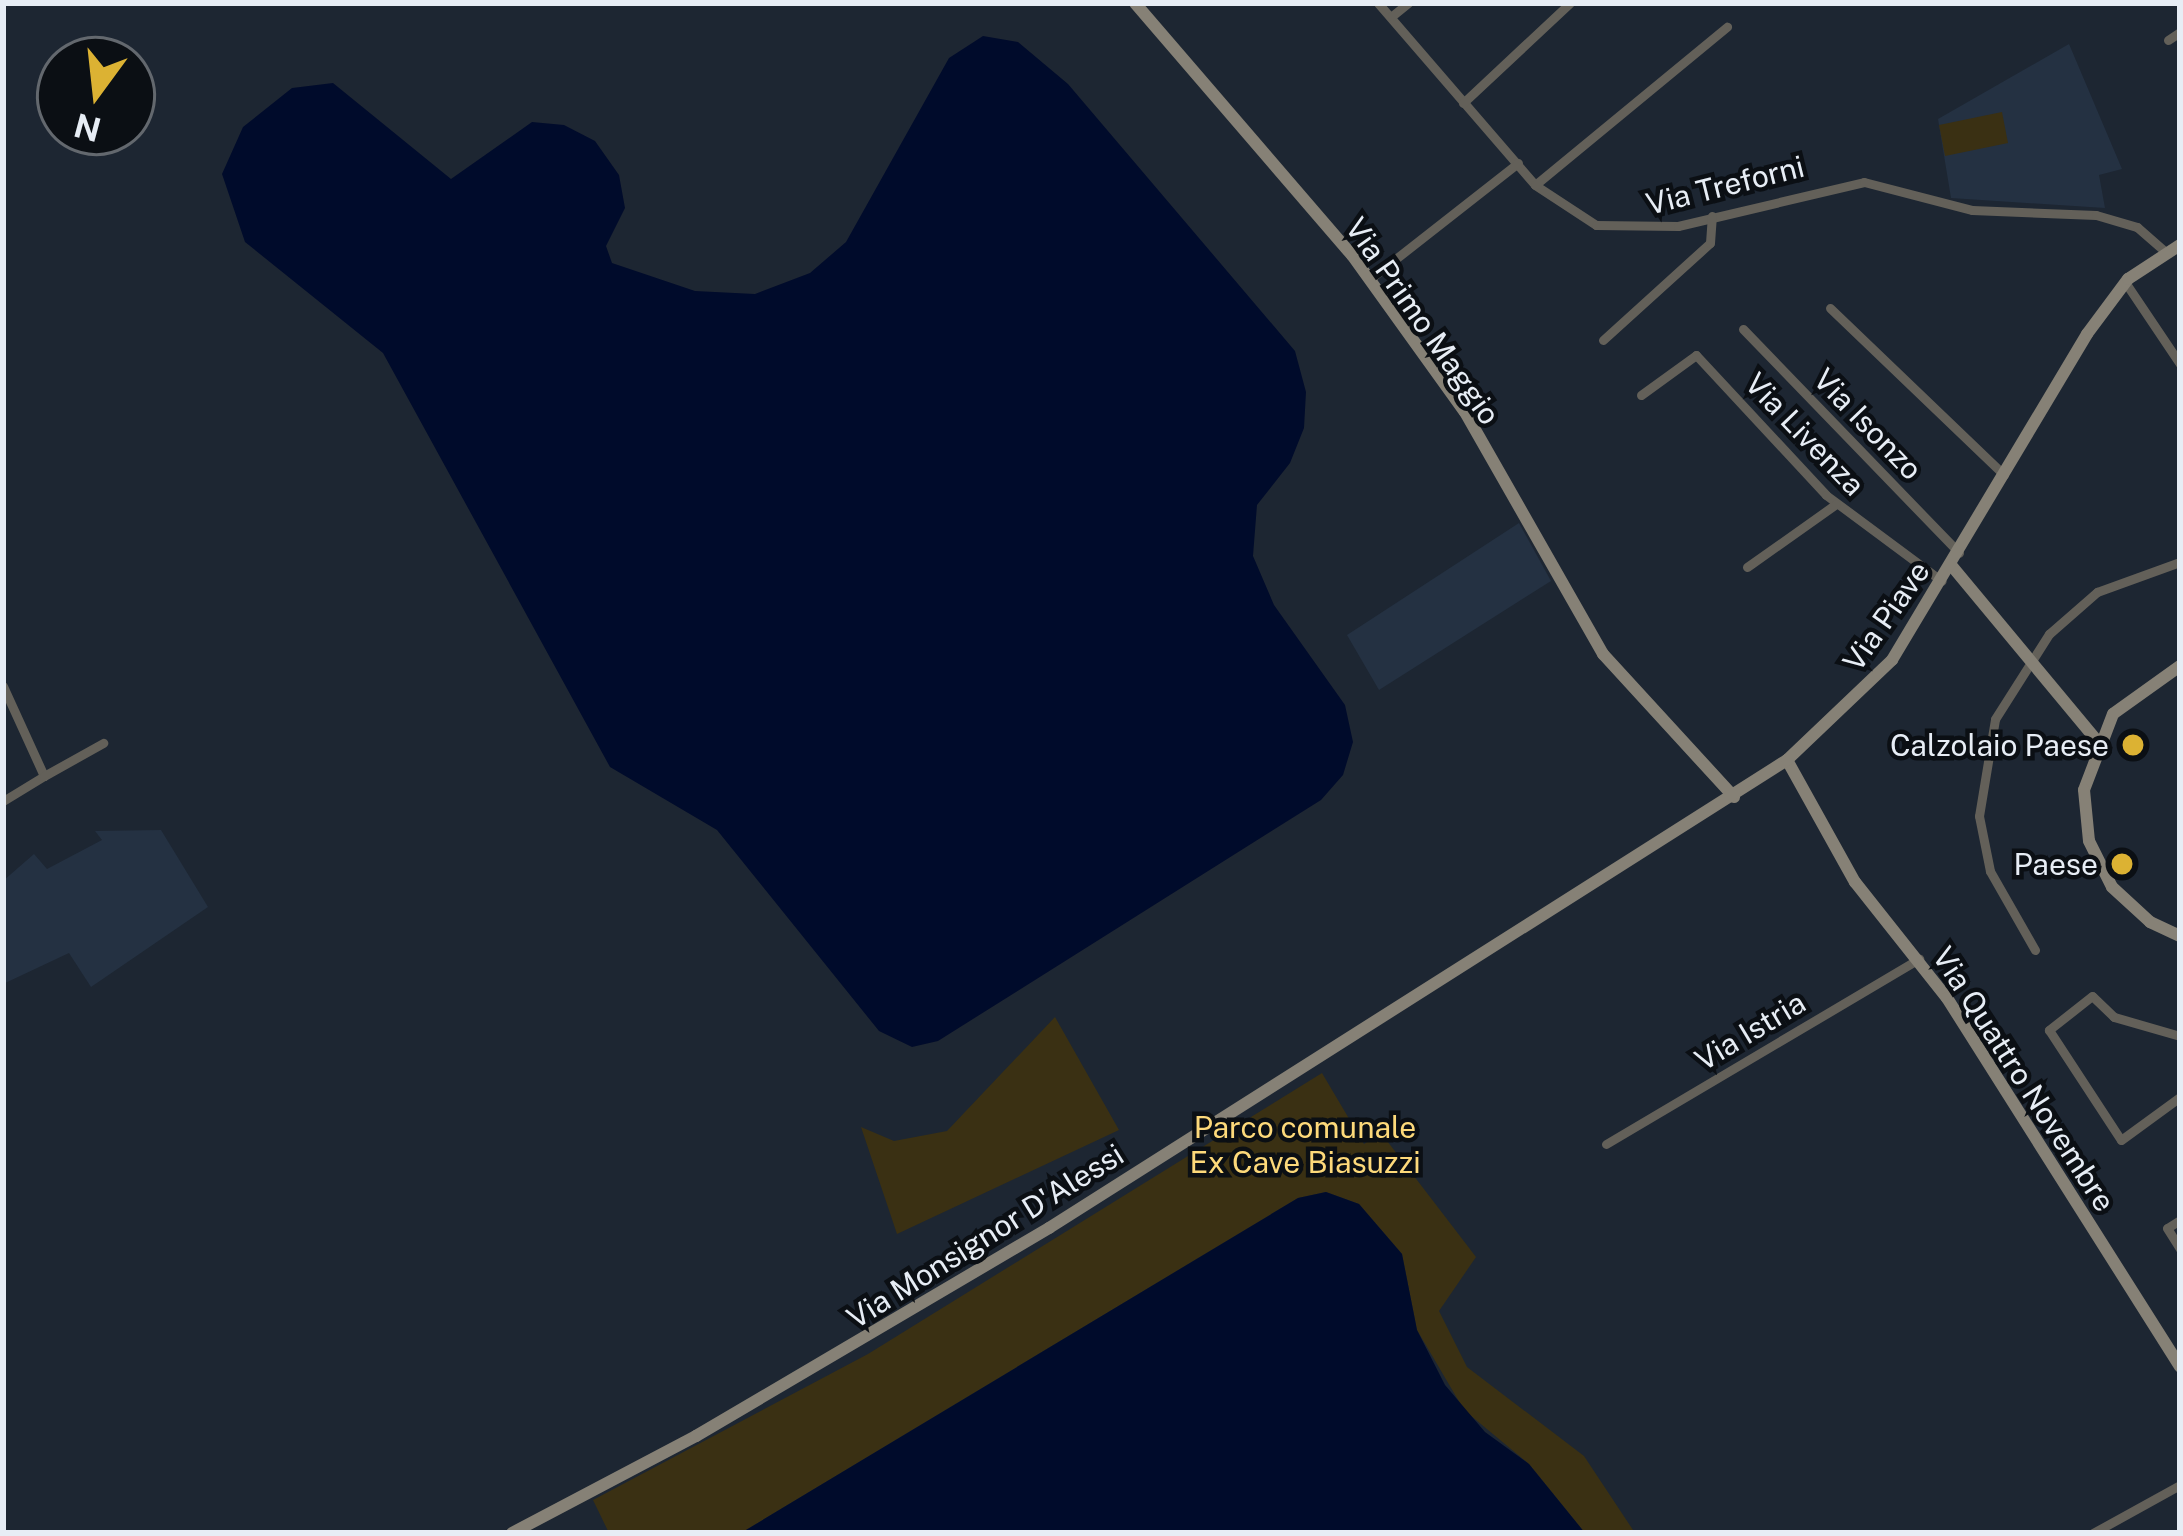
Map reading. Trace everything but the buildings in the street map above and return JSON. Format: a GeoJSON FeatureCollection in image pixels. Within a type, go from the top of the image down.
{"type":"FeatureCollection","features":[{"type":"Feature","properties":{"kind":"main road","name":"Via Primo Maggio"},"geometry":{"type":"LineString","coordinates":[[1135,3],[1370,279],[1465,412],[1603,654],[1734,797]]}},
{"type":"Feature","properties":{"kind":"main road","name":"Via Piave"},"geometry":{"type":"LineString","coordinates":[[1471,959],[1787,760],[1892,660],[2126,282],[2180,245]]}},
{"type":"Feature","properties":{"kind":"main road"},"geometry":{"type":"LineString","coordinates":[[1955,559],[2097,741]]}},
{"type":"Feature","properties":{"kind":"main road"},"geometry":{"type":"LineString","coordinates":[[2180,666],[2134,692],[2097,741],[2084,790],[2098,865],[2129,906],[2180,936]]}},
{"type":"Feature","properties":{"kind":"main road","name":"Via Quattro Novembre"},"geometry":{"type":"LineString","coordinates":[[1787,760],[1855,882],[1919,959],[2180,1366]]}},
{"type":"Feature","properties":{"kind":"main road","name":"Via Monsignor D'Alessi"},"geometry":{"type":"LineString","coordinates":[[512,1533],[878,1330],[1471,959]]}},
{"type":"Feature","properties":{"kind":"street","name":"Via Treforni"},"geometry":{"type":"LineString","coordinates":[[1378,3],[1535,185],[1576,217],[1617,229],[1712,216],[1864,182],[1972,210],[2096,215],[2137,227],[2165,251]]}},
{"type":"Feature","properties":{"kind":"street"},"geometry":{"type":"LineString","coordinates":[[1392,16],[1408,3]]}},
{"type":"Feature","properties":{"kind":"street"},"geometry":{"type":"LineString","coordinates":[[1463,103],[1570,3]]}},
{"type":"Feature","properties":{"kind":"street"},"geometry":{"type":"LineString","coordinates":[[1535,185],[1727,27]]}},
{"type":"Feature","properties":{"kind":"street"},"geometry":{"type":"LineString","coordinates":[[2168,40],[2180,32]]}},
{"type":"Feature","properties":{"kind":"street"},"geometry":{"type":"LineString","coordinates":[[1370,279],[1517,163]]}},
{"type":"Feature","properties":{"kind":"street"},"geometry":{"type":"LineString","coordinates":[[1603,340],[1710,242],[1712,216]]}},
{"type":"Feature","properties":{"kind":"street"},"geometry":{"type":"LineString","coordinates":[[2126,282],[2180,364]]}},
{"type":"Feature","properties":{"kind":"street"},"geometry":{"type":"LineString","coordinates":[[1830,308],[2004,475]]}},
{"type":"Feature","properties":{"kind":"street","name":"Via Isonzo"},"geometry":{"type":"LineString","coordinates":[[1743,329],[1955,559]]}},
{"type":"Feature","properties":{"kind":"street","name":"Via Livenza"},"geometry":{"type":"LineString","coordinates":[[1641,395],[1696,355],[1836,504],[1942,581]]}},
{"type":"Feature","properties":{"kind":"street"},"geometry":{"type":"LineString","coordinates":[[1748,567],[1836,504]]}},
{"type":"Feature","properties":{"kind":"street"},"geometry":{"type":"LineString","coordinates":[[2035,950],[1990,872],[1979,816],[1995,718],[2033,654],[2097,592],[2180,562]]}},
{"type":"Feature","properties":{"kind":"street"},"geometry":{"type":"LineString","coordinates":[[3,686],[44,776]]}},
{"type":"Feature","properties":{"kind":"street"},"geometry":{"type":"LineString","coordinates":[[3,801],[103,743]]}},
{"type":"Feature","properties":{"kind":"street","name":"Via Istria"},"geometry":{"type":"LineString","coordinates":[[1606,1144],[1919,959]]}},
{"type":"Feature","properties":{"kind":"street"},"geometry":{"type":"LineString","coordinates":[[2180,1036],[2114,1017],[2092,996],[2048,1030],[2121,1140],[2180,1097]]}},
{"type":"Feature","properties":{"kind":"street"},"geometry":{"type":"LineString","coordinates":[[2180,1220],[2167,1228],[2180,1250]]}},
{"type":"Feature","properties":{"kind":"street"},"geometry":{"type":"LineString","coordinates":[[2093,1533],[2180,1485]]}},
{"type":"Feature","properties":{"kind":"shaded area"},"geometry":{"type":"Polygon","coordinates":[[[2069,44],[2122,169],[2099,175],[2105,208],[1951,198],[1938,119],[2069,44]]]}},
{"type":"Feature","properties":{"kind":"shaded area"},"geometry":{"type":"Polygon","coordinates":[[[1519,523],[1551,581],[1379,690],[1347,635],[1519,523]]]}},
{"type":"Feature","properties":{"kind":"shaded area"},"geometry":{"type":"Polygon","coordinates":[[[161,830],[208,907],[91,987],[69,953],[3,984],[3,881],[34,854],[47,869],[102,840],[95,831],[161,830]]]}},
{"type":"Feature","properties":{"kind":"green space"},"geometry":{"type":"Polygon","coordinates":[[[2002,112],[2008,143],[1945,156],[1939,125],[2002,112]]]}},
{"type":"Feature","properties":{"kind":"green space"},"geometry":{"type":"Polygon","coordinates":[[[1055,1017],[1119,1130],[897,1234],[861,1127],[894,1141],[947,1131],[1055,1017]]]}},
{"type":"Feature","properties":{"kind":"green space","name":"Parco comunale Ex Cave Biasuzzi"},"geometry":{"type":"Polygon","coordinates":[[[1322,1073],[1364,1144],[1381,1133],[1476,1257],[1439,1311],[1467,1367],[1584,1456],[1635,1533],[1585,1533],[1529,1464],[1464,1410],[1417,1330],[1402,1254],[1359,1204],[1326,1192],[1298,1198],[741,1533],[609,1533],[593,1500],[868,1354],[1322,1073]]]}},
{"type":"Feature","properties":{"kind":"water"},"geometry":{"type":"Polygon","coordinates":[[[983,36],[1018,42],[1068,84],[1295,351],[1306,392],[1304,428],[1290,463],[1257,505],[1253,556],[1274,605],[1345,705],[1353,742],[1343,775],[1321,800],[938,1041],[912,1047],[879,1031],[717,830],[610,767],[383,353],[245,242],[222,174],[243,127],[292,88],[333,83],[451,179],[532,122],[564,125],[595,141],[619,175],[625,208],[606,246],[612,263],[695,291],[755,294],[810,273],[846,242],[949,58],[983,36]]]}},
{"type":"Feature","properties":{"kind":"water"},"geometry":{"type":"Polygon","coordinates":[[[1326,1192],[1359,1204],[1402,1254],[1417,1330],[1445,1385],[1485,1432],[1529,1464],[1585,1533],[741,1533],[1298,1198],[1326,1192]]]}},
{"type":"Feature","properties":{"kind":"place","name":"Calzolaio Paese"},"geometry":{"type":"Point","coordinates":[2133,745]}},
{"type":"Feature","properties":{"kind":"place","name":"Paese"},"geometry":{"type":"Point","coordinates":[2122,864]}}]}
